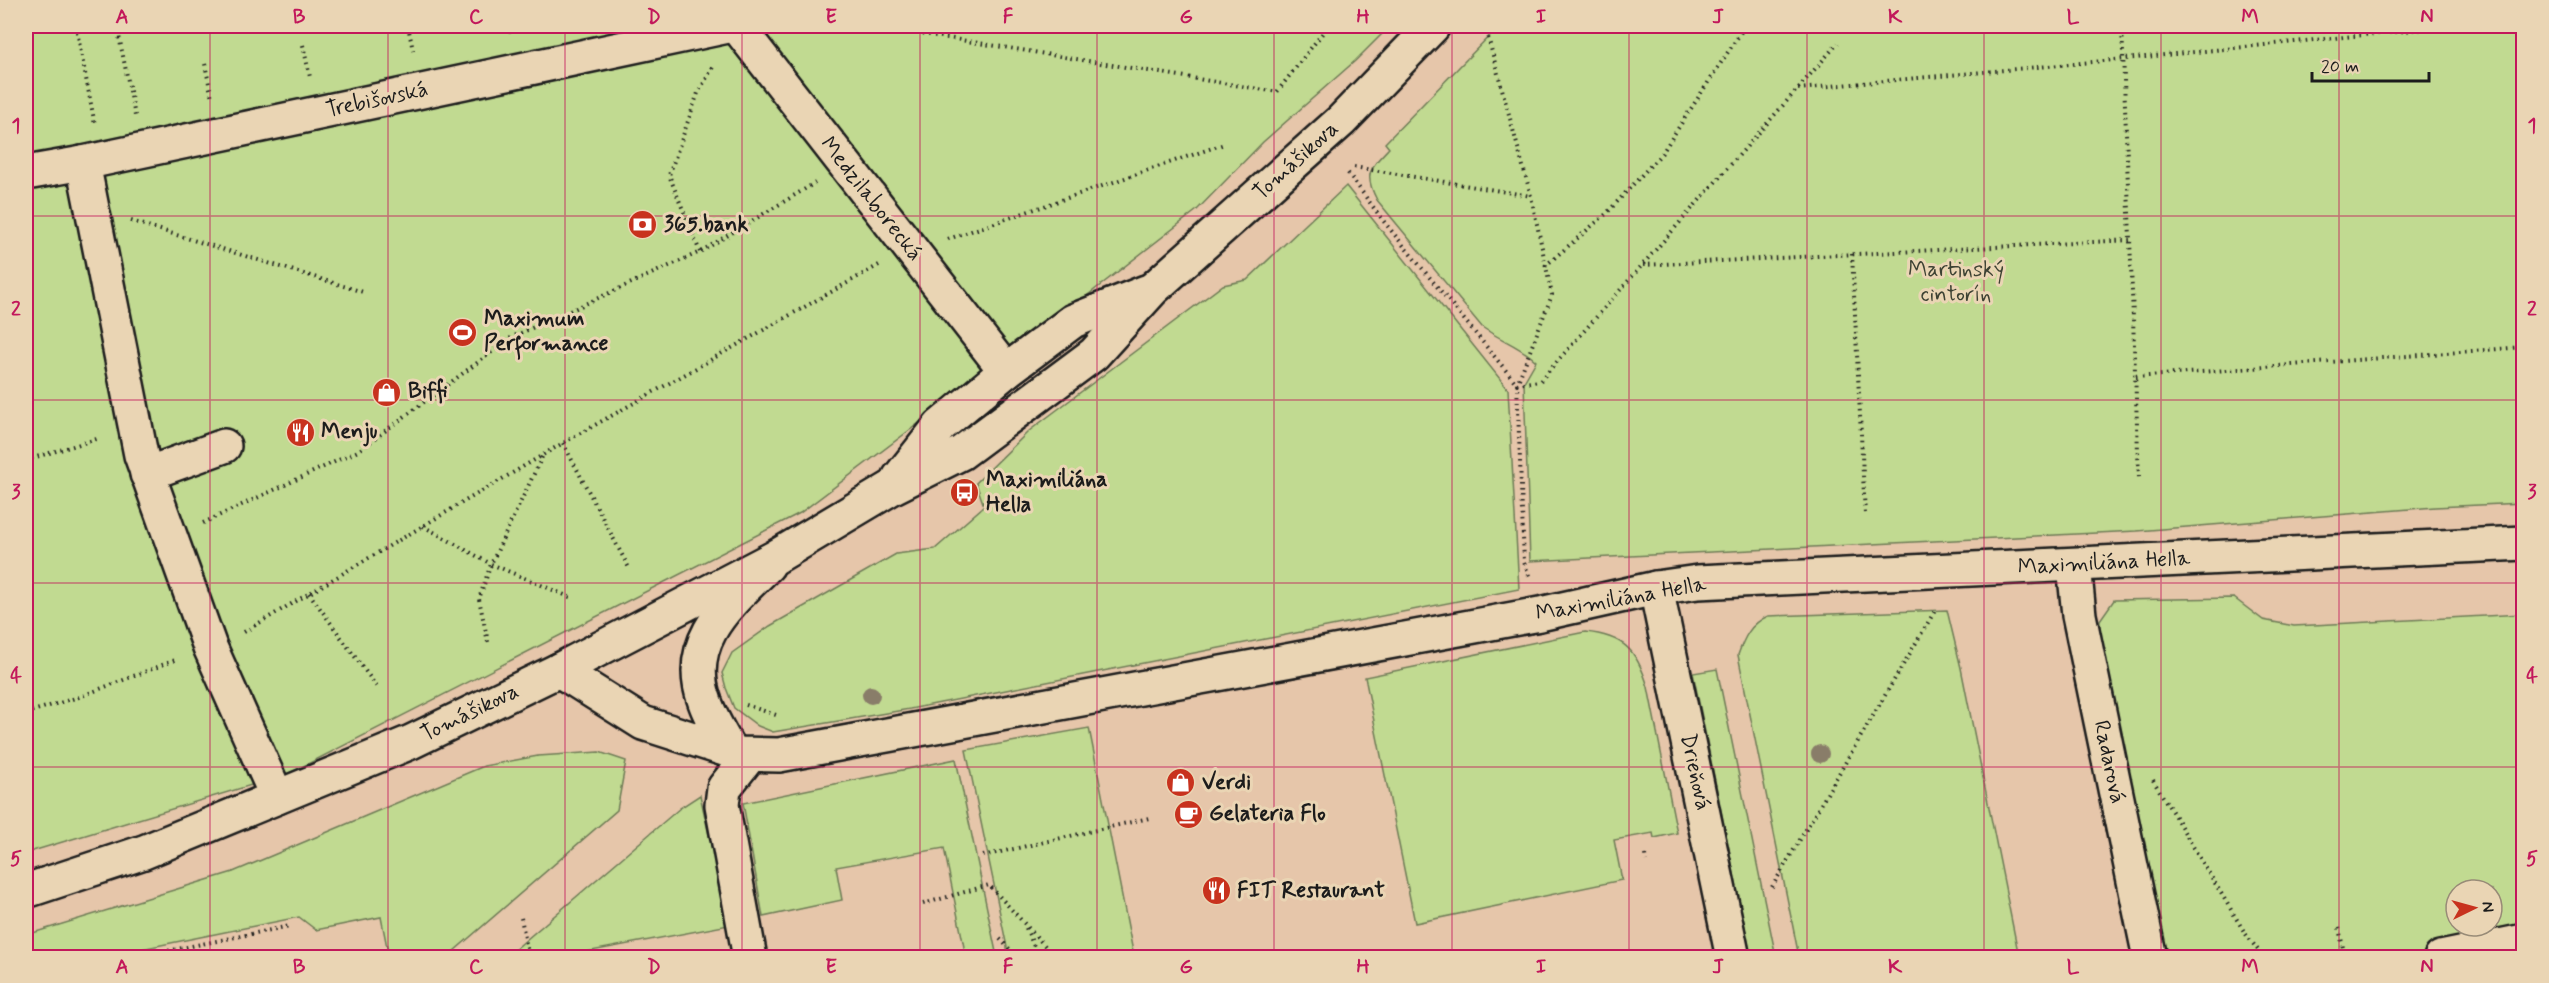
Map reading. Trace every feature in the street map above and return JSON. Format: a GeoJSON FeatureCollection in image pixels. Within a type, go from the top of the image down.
{"type":"FeatureCollection","features":[{"type":"Feature","properties":{"kind":"street","name":"Trebišovská"},"geometry":{"type":"LineString","coordinates":[[26,173],[93,161],[728,26]]}},
{"type":"Feature","properties":{"kind":"street","name":"Medzilaborecká"},"geometry":{"type":"LineString","coordinates":[[728,26],[1006,371]]}},
{"type":"Feature","properties":{"kind":"street","name":"Tomášikova"},"geometry":{"type":"LineString","coordinates":[[26,891],[144,852],[411,742],[560,670],[774,558],[893,487],[961,453],[1094,354],[1153,289],[1341,121],[1433,26]]}},
{"type":"Feature","properties":{"kind":"street"},"geometry":{"type":"LineString","coordinates":[[93,161],[94,220],[147,474],[210,647],[277,797]]}},
{"type":"Feature","properties":{"kind":"street","name":"Tomášikova"},"geometry":{"type":"LineString","coordinates":[[893,487],[940,426],[1006,371],[1073,321],[1153,289]]}},
{"type":"Feature","properties":{"kind":"street"},"geometry":{"type":"LineString","coordinates":[[147,474],[224,446]]}},
{"type":"Feature","properties":{"kind":"street","name":"Maximiliána Hella"},"geometry":{"type":"LineString","coordinates":[[560,670],[643,723],[740,753],[779,755],[1540,614],[1656,588],[1698,582],[2523,543]]}},
{"type":"Feature","properties":{"kind":"street"},"geometry":{"type":"LineString","coordinates":[[750,957],[722,805],[724,788],[740,753],[704,699],[699,674],[700,653],[707,633],[714,622],[774,558]]}},
{"type":"Feature","properties":{"kind":"street","name":"Radarová"},"geometry":{"type":"LineString","coordinates":[[2074,565],[2079,615],[2150,957]]}},
{"type":"Feature","properties":{"kind":"street","name":"Drieňová"},"geometry":{"type":"LineString","coordinates":[[1656,588],[1733,957]]}},
{"type":"Feature","properties":{"kind":"street"},"geometry":{"type":"LineString","coordinates":[[2441,957],[2523,940]]}},
{"type":"Feature","properties":{"kind":"path"},"geometry":{"type":"LineString","coordinates":[[76,26],[93,161]]}},
{"type":"Feature","properties":{"kind":"path"},"geometry":{"type":"LineString","coordinates":[[117,26],[141,150]]}},
{"type":"Feature","properties":{"kind":"path"},"geometry":{"type":"LineString","coordinates":[[700,252],[669,175],[698,93],[714,66],[734,49],[728,26]]}},
{"type":"Feature","properties":{"kind":"path"},"geometry":{"type":"LineString","coordinates":[[876,26],[1277,92],[1328,26]]}},
{"type":"Feature","properties":{"kind":"path"},"geometry":{"type":"LineString","coordinates":[[1485,26],[1531,196],[1552,295],[1517,384],[1524,562],[1534,588],[1540,614]]}},
{"type":"Feature","properties":{"kind":"path"},"geometry":{"type":"LineString","coordinates":[[1545,266],[1606,214],[1662,153],[1745,26]]}},
{"type":"Feature","properties":{"kind":"path"},"geometry":{"type":"LineString","coordinates":[[2122,26],[2139,478]]}},
{"type":"Feature","properties":{"kind":"path"},"geometry":{"type":"LineString","coordinates":[[1798,89],[2454,26]]}},
{"type":"Feature","properties":{"kind":"path"},"geometry":{"type":"LineString","coordinates":[[1517,384],[1540,381],[1838,43]]}},
{"type":"Feature","properties":{"kind":"path"},"geometry":{"type":"LineString","coordinates":[[26,713],[79,697],[236,637],[543,454],[874,267],[1224,144]]}},
{"type":"Feature","properties":{"kind":"path"},"geometry":{"type":"LineString","coordinates":[[1354,167],[1531,196]]}},
{"type":"Feature","properties":{"kind":"path"},"geometry":{"type":"LineString","coordinates":[[1348,173],[1385,223],[1517,384]]}},
{"type":"Feature","properties":{"kind":"path"},"geometry":{"type":"LineString","coordinates":[[193,528],[358,452],[512,337],[700,252],[816,183]]}},
{"type":"Feature","properties":{"kind":"path"},"geometry":{"type":"LineString","coordinates":[[94,220],[115,216],[363,292]]}},
{"type":"Feature","properties":{"kind":"path"},"geometry":{"type":"LineString","coordinates":[[1642,265],[2131,240]]}},
{"type":"Feature","properties":{"kind":"path"},"geometry":{"type":"LineString","coordinates":[[1852,254],[1865,515]]}},
{"type":"Feature","properties":{"kind":"path"},"geometry":{"type":"LineString","coordinates":[[2136,377],[2523,347]]}},
{"type":"Feature","properties":{"kind":"path"},"geometry":{"type":"LineString","coordinates":[[26,460],[136,428]]}},
{"type":"Feature","properties":{"kind":"path"},"geometry":{"type":"LineString","coordinates":[[563,443],[628,568]]}},
{"type":"Feature","properties":{"kind":"path"},"geometry":{"type":"LineString","coordinates":[[488,642],[479,599],[491,564],[543,454]]}},
{"type":"Feature","properties":{"kind":"path"},"geometry":{"type":"LineString","coordinates":[[423,526],[491,564],[572,598]]}},
{"type":"Feature","properties":{"kind":"path"},"geometry":{"type":"LineString","coordinates":[[309,593],[379,690]]}},
{"type":"Feature","properties":{"kind":"path"},"geometry":{"type":"LineString","coordinates":[[1772,887],[1936,608]]}},
{"type":"Feature","properties":{"kind":"path"},"geometry":{"type":"LineString","coordinates":[[746,704],[787,718]]}},
{"type":"Feature","properties":{"kind":"path"},"geometry":{"type":"LineString","coordinates":[[2153,780],[2246,933],[2264,957]]}},
{"type":"Feature","properties":{"kind":"path"},"geometry":{"type":"LineString","coordinates":[[983,856],[1149,818]]}},
{"type":"Feature","properties":{"kind":"path"},"geometry":{"type":"LineString","coordinates":[[1645,855],[1646,861]]}},
{"type":"Feature","properties":{"kind":"path"},"geometry":{"type":"LineString","coordinates":[[923,904],[989,885],[1056,957]]}},
{"type":"Feature","properties":{"kind":"path"},"geometry":{"type":"LineString","coordinates":[[521,918],[529,957]]}},
{"type":"Feature","properties":{"kind":"path"},"geometry":{"type":"LineString","coordinates":[[1024,923],[1038,957]]}},
{"type":"Feature","properties":{"kind":"path"},"geometry":{"type":"LineString","coordinates":[[133,957],[290,926]]}},
{"type":"Feature","properties":{"kind":"path"},"geometry":{"type":"LineString","coordinates":[[2339,928],[2345,957]]}},
{"type":"Feature","properties":{"kind":"path"},"geometry":{"type":"LineString","coordinates":[[1000,939],[1018,957]]}},
{"type":"Feature","properties":{"kind":"green space"},"geometry":{"type":"Polygon","coordinates":[[[26,26],[1390,26],[1355,61],[1263,142],[1197,210],[800,513],[288,774],[26,853],[26,26]]]}},
{"type":"Feature","properties":{"kind":"green space","name":"Martinský cintorín"},"geometry":{"type":"Polygon","coordinates":[[[1499,26],[2523,26],[2523,503],[2435,507],[2137,531],[1530,561],[1524,382],[1536,361],[1482,327],[1377,200],[1370,184],[1373,166],[1389,148],[1385,143],[1499,26]]]}},
{"type":"Feature","properties":{"kind":"green space"},"geometry":{"type":"Polygon","coordinates":[[[1346,186],[1508,389],[1519,589],[910,709],[773,732],[758,726],[734,708],[722,673],[732,653],[770,626],[896,554],[935,549],[984,506],[976,483],[1029,431],[1223,285],[1247,280],[1346,186]]]}},
{"type":"Feature","properties":{"kind":"green space"},"geometry":{"type":"Polygon","coordinates":[[[2234,598],[2263,620],[2294,626],[2523,614],[2523,933],[2504,937],[2504,878],[2444,878],[2444,938],[2498,938],[2405,957],[2171,957],[2164,942],[2099,655],[2100,620],[2114,600],[2234,598]]]}},
{"type":"Feature","properties":{"kind":"green space"},"geometry":{"type":"Polygon","coordinates":[[[1947,610],[1961,668],[2019,957],[1799,957],[1738,655],[1743,643],[1752,627],[1768,616],[1947,610]]]}},
{"type":"Feature","properties":{"kind":"green space"},"geometry":{"type":"Polygon","coordinates":[[[1585,632],[1619,641],[1634,654],[1639,663],[1648,687],[1677,833],[1654,838],[1653,833],[1614,840],[1622,880],[1415,923],[1365,677],[1585,632]]]}},
{"type":"Feature","properties":{"kind":"green space"},"geometry":{"type":"Polygon","coordinates":[[[1717,669],[1776,957],[1751,957],[1693,673],[1717,669]]]}},
{"type":"Feature","properties":{"kind":"green space"},"geometry":{"type":"Polygon","coordinates":[[[1089,728],[1134,957],[1009,957],[966,750],[1089,728]]]}},
{"type":"Feature","properties":{"kind":"green space"},"geometry":{"type":"Polygon","coordinates":[[[599,752],[626,761],[617,810],[447,957],[389,957],[381,917],[316,930],[299,917],[102,957],[26,957],[26,935],[233,872],[484,766],[538,756],[599,752]]]}},
{"type":"Feature","properties":{"kind":"green space"},"geometry":{"type":"Polygon","coordinates":[[[956,759],[997,957],[966,957],[944,848],[836,867],[842,900],[763,917],[743,803],[956,759]]]}},
{"type":"Feature","properties":{"kind":"green space"},"geometry":{"type":"Polygon","coordinates":[[[700,795],[729,925],[560,957],[505,958],[680,808],[700,795]]]}},
{"type":"Feature","properties":{"kind":"place","name":"365.bank"},"geometry":{"type":"Point","coordinates":[643,225]}},
{"type":"Feature","properties":{"kind":"place","name":"Maximum Performance"},"geometry":{"type":"Point","coordinates":[463,332]}},
{"type":"Feature","properties":{"kind":"place","name":"Biffi"},"geometry":{"type":"Point","coordinates":[387,392]}},
{"type":"Feature","properties":{"kind":"place","name":"Menju"},"geometry":{"type":"Point","coordinates":[300,432]}},
{"type":"Feature","properties":{"kind":"place","name":"Maximiliána Hella"},"geometry":{"type":"Point","coordinates":[965,493]}},
{"type":"Feature","properties":{"kind":"place","name":"Verdi"},"geometry":{"type":"Point","coordinates":[1181,783]}},
{"type":"Feature","properties":{"kind":"place","name":"Gelateria Flo"},"geometry":{"type":"Point","coordinates":[1188,814]}},
{"type":"Feature","properties":{"kind":"place","name":"FIT Restaurant"},"geometry":{"type":"Point","coordinates":[1216,891]}}]}
